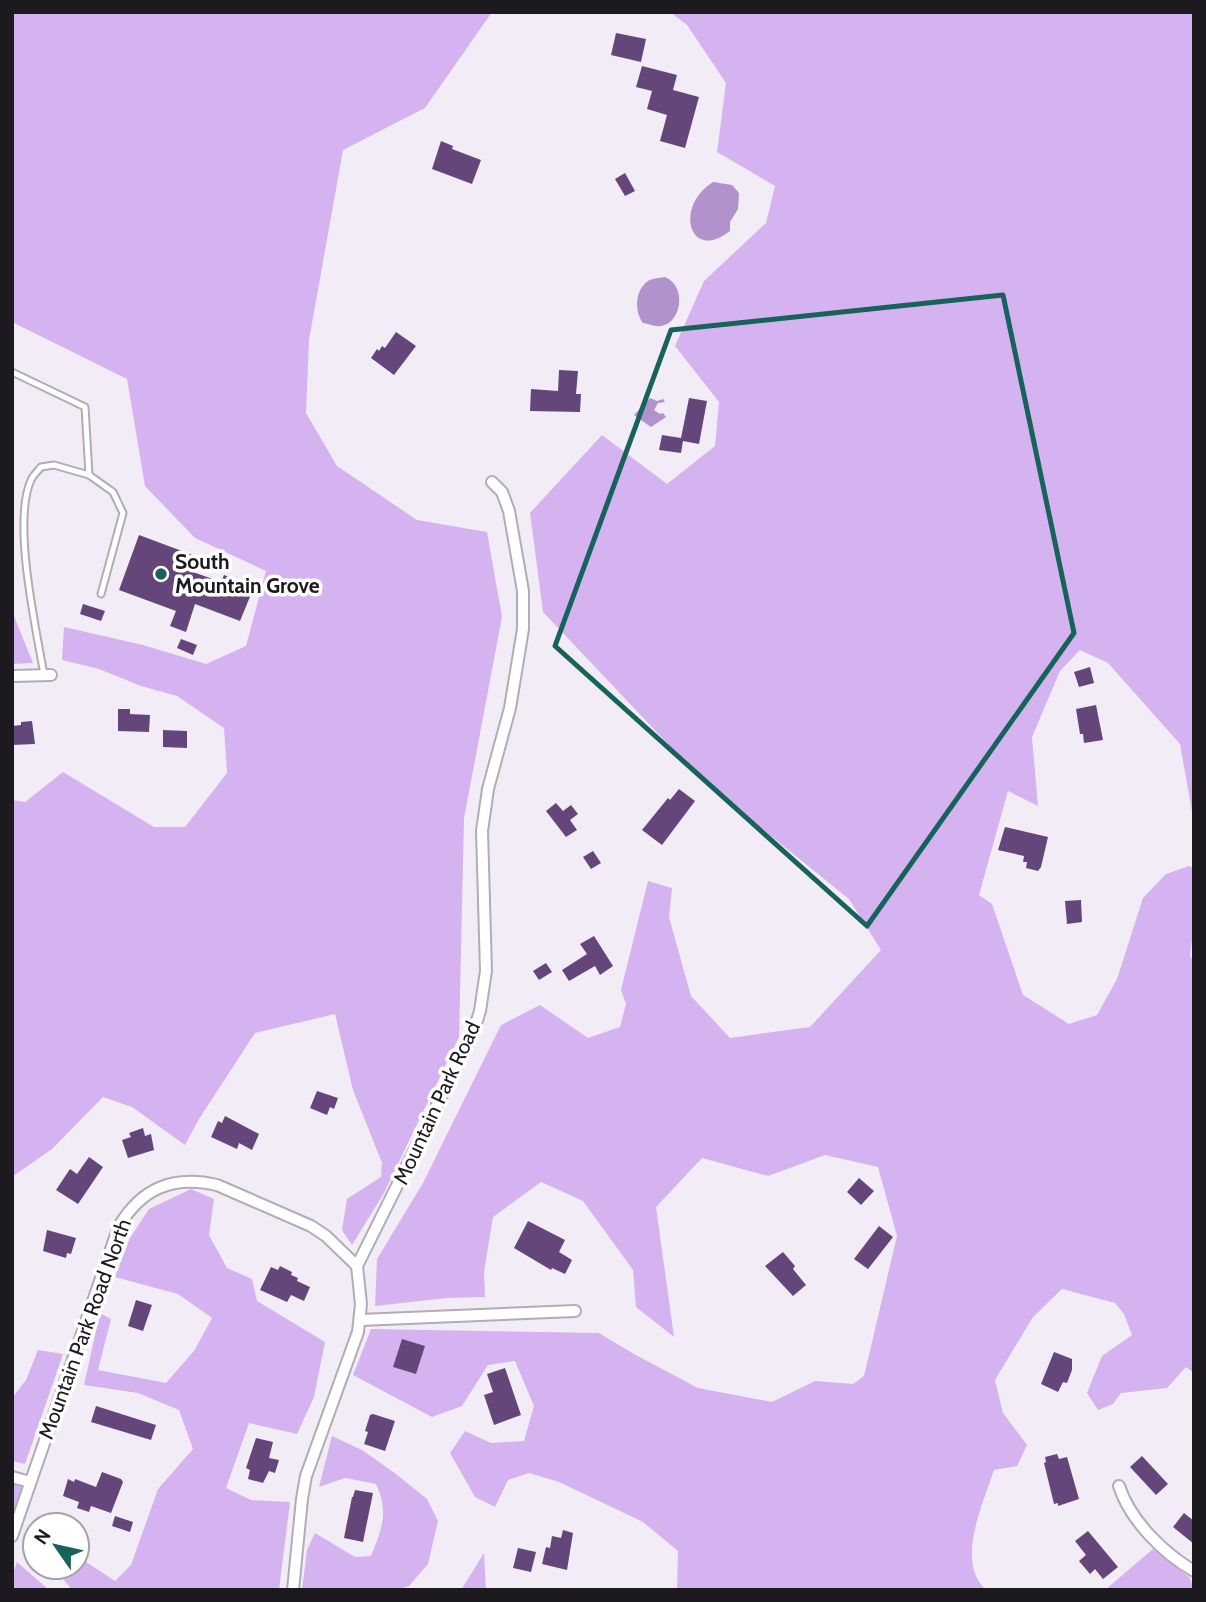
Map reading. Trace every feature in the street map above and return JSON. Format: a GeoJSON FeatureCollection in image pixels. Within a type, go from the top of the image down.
{"type":"FeatureCollection","features":[{"type":"Feature","properties":{"kind":"street","name":"Mountain Park Road"},"geometry":{"type":"LineString","coordinates":[[293,1590],[306,1476],[360,1320],[357,1266],[473,1033],[485,988],[482,831],[484,810],[520,658],[524,600],[509,511],[502,492],[492,482]]}},
{"type":"Feature","properties":{"kind":"street"},"geometry":{"type":"LineString","coordinates":[[12,676],[48,675]]}},
{"type":"Feature","properties":{"kind":"street","name":"Mountain Park Road North"},"geometry":{"type":"LineString","coordinates":[[12,1536],[119,1226],[141,1199],[154,1190],[185,1181],[217,1185],[311,1226],[326,1236],[357,1266]]}},
{"type":"Feature","properties":{"kind":"street"},"geometry":{"type":"LineString","coordinates":[[360,1320],[575,1311]]}},
{"type":"Feature","properties":{"kind":"street"},"geometry":{"type":"LineString","coordinates":[[12,1477],[30,1482]]}},
{"type":"Feature","properties":{"kind":"street"},"geometry":{"type":"LineString","coordinates":[[1119,1486],[1124,1501],[1152,1536],[1194,1572]]}},
{"type":"Feature","properties":{"kind":"lane"},"geometry":{"type":"LineString","coordinates":[[12,372],[85,407],[89,475]]}},
{"type":"Feature","properties":{"kind":"lane"},"geometry":{"type":"LineString","coordinates":[[48,675],[26,568],[25,508],[31,479],[41,467],[54,465],[89,475],[113,492],[123,513],[101,594]]}},
{"type":"Feature","properties":{"kind":"highlighted area"},"geometry":{"type":"Polygon","coordinates":[[[1003,295],[1074,633],[867,926],[555,646],[671,330],[1003,295]]]}},
{"type":"Feature","properties":{"kind":"shaded area"},"geometry":{"type":"Polygon","coordinates":[[[12,12],[492,12],[425,108],[343,150],[309,340],[306,413],[337,466],[417,520],[487,532],[502,617],[464,818],[459,1037],[384,1193],[352,1245],[342,1230],[347,1199],[381,1177],[382,1163],[353,1090],[335,1014],[255,1033],[185,1145],[132,1107],[103,1097],[52,1149],[12,1177],[12,800],[25,802],[63,772],[154,827],[185,827],[227,773],[224,728],[177,696],[141,686],[99,669],[62,660],[64,627],[143,645],[206,664],[246,646],[266,571],[195,538],[145,486],[127,379],[12,322],[12,12]]]}},
{"type":"Feature","properties":{"kind":"shaded area"},"geometry":{"type":"Polygon","coordinates":[[[670,12],[1194,12],[1194,823],[1180,744],[1108,663],[1080,650],[1060,671],[1032,737],[1038,806],[1008,791],[979,895],[992,904],[1023,995],[1069,1024],[1097,1015],[1117,979],[1143,898],[1166,874],[1189,866],[1194,868],[1194,923],[1190,956],[1194,962],[1194,1373],[1186,1367],[1167,1388],[1121,1393],[1113,1404],[1098,1410],[1087,1393],[1102,1356],[1132,1335],[1124,1314],[1115,1303],[1062,1289],[1033,1317],[995,1380],[1003,1413],[1027,1445],[1017,1466],[994,1470],[978,1516],[972,1549],[973,1564],[977,1578],[986,1590],[677,1590],[678,1551],[643,1522],[559,1482],[529,1473],[508,1480],[495,1507],[475,1497],[450,1453],[465,1431],[491,1443],[524,1441],[534,1406],[515,1361],[488,1365],[462,1406],[432,1417],[353,1375],[371,1329],[599,1333],[698,1388],[772,1402],[815,1381],[853,1384],[864,1376],[897,1236],[878,1167],[825,1155],[768,1176],[702,1158],[656,1207],[674,1337],[636,1307],[633,1270],[583,1201],[541,1182],[493,1217],[484,1272],[485,1297],[447,1298],[375,1306],[377,1259],[423,1183],[501,1025],[540,1005],[588,1038],[620,1027],[626,1004],[621,990],[648,881],[672,888],[669,917],[691,996],[730,1038],[810,1027],[881,950],[849,899],[704,782],[543,612],[530,513],[602,435],[667,484],[715,446],[719,402],[675,346],[704,281],[766,223],[775,186],[717,152],[726,83],[687,25],[670,12]]]}},
{"type":"Feature","properties":{"kind":"shaded area"},"geometry":{"type":"Polygon","coordinates":[[[713,182],[732,185],[739,193],[738,209],[730,222],[730,231],[716,239],[705,240],[696,236],[690,217],[693,205],[713,182]]]}},
{"type":"Feature","properties":{"kind":"shaded area"},"geometry":{"type":"Polygon","coordinates":[[[665,277],[677,288],[677,312],[674,318],[661,326],[643,323],[637,307],[640,290],[648,281],[665,277]]]}},
{"type":"Feature","properties":{"kind":"shaded area"},"geometry":{"type":"Polygon","coordinates":[[[650,398],[657,401],[663,399],[665,402],[658,403],[654,410],[666,417],[651,427],[634,415],[650,398]]]}},
{"type":"Feature","properties":{"kind":"shaded area"},"geometry":{"type":"Polygon","coordinates":[[[12,611],[33,663],[12,664],[12,611]]]}},
{"type":"Feature","properties":{"kind":"shaded area"},"geometry":{"type":"Polygon","coordinates":[[[191,1189],[214,1199],[209,1235],[227,1268],[252,1279],[257,1301],[325,1342],[314,1397],[297,1434],[249,1423],[226,1488],[251,1500],[290,1502],[279,1590],[72,1590],[65,1581],[91,1581],[91,1565],[115,1581],[131,1565],[158,1489],[193,1449],[179,1410],[138,1393],[84,1385],[100,1313],[111,1319],[98,1370],[166,1383],[194,1351],[212,1318],[178,1294],[115,1277],[130,1238],[149,1209],[191,1189]]]}},
{"type":"Feature","properties":{"kind":"shaded area"},"geometry":{"type":"Polygon","coordinates":[[[38,1350],[63,1354],[25,1464],[12,1461],[12,1398],[26,1380],[38,1350]]]}},
{"type":"Feature","properties":{"kind":"shaded area"},"geometry":{"type":"Polygon","coordinates":[[[332,1436],[362,1450],[427,1499],[438,1521],[428,1564],[409,1586],[398,1590],[302,1590],[307,1550],[315,1533],[355,1557],[371,1556],[382,1520],[382,1503],[376,1484],[345,1478],[319,1487],[332,1436]]]}},
{"type":"Feature","properties":{"kind":"shaded area"},"geometry":{"type":"Polygon","coordinates":[[[12,1482],[23,1485],[12,1517],[12,1482]]]}},
{"type":"Feature","properties":{"kind":"shaded area"},"geometry":{"type":"Polygon","coordinates":[[[1153,1549],[1190,1578],[1193,1587],[1191,1590],[1105,1590],[1153,1549]]]}},
{"type":"Feature","properties":{"kind":"shaded area"},"geometry":{"type":"Polygon","coordinates":[[[484,1553],[486,1590],[461,1590],[484,1553]]]}},
{"type":"Feature","properties":{"kind":"shaded area"},"geometry":{"type":"Polygon","coordinates":[[[17,1562],[21,1566],[21,1581],[39,1581],[49,1590],[12,1590],[12,1576],[17,1562]]]}},
{"type":"Feature","properties":{"kind":"building"},"geometry":{"type":"Polygon","coordinates":[[[616,33],[646,39],[641,62],[611,55],[616,33]]]}},
{"type":"Feature","properties":{"kind":"building"},"geometry":{"type":"Polygon","coordinates":[[[642,66],[677,75],[673,90],[699,97],[685,148],[660,141],[667,115],[647,109],[652,91],[636,87],[642,66]]]}},
{"type":"Feature","properties":{"kind":"building"},"geometry":{"type":"Polygon","coordinates":[[[441,141],[453,146],[452,149],[481,160],[472,184],[432,169],[441,141]]]}},
{"type":"Feature","properties":{"kind":"building"},"geometry":{"type":"Polygon","coordinates":[[[625,173],[635,191],[625,196],[615,179],[625,173]]]}},
{"type":"Feature","properties":{"kind":"building"},"geometry":{"type":"Polygon","coordinates":[[[396,332],[416,346],[394,375],[371,358],[377,349],[379,351],[382,346],[385,348],[396,332]]]}},
{"type":"Feature","properties":{"kind":"building"},"geometry":{"type":"Polygon","coordinates":[[[559,370],[578,371],[576,394],[581,394],[580,412],[530,411],[531,389],[558,391],[559,370]]]}},
{"type":"Feature","properties":{"kind":"building"},"geometry":{"type":"Polygon","coordinates":[[[689,398],[707,401],[699,444],[683,441],[681,453],[659,450],[662,435],[681,438],[689,398]]]}},
{"type":"Feature","properties":{"kind":"building","name":"South Mountain Grove"},"geometry":{"type":"Polygon","coordinates":[[[139,535],[198,557],[193,572],[221,582],[224,575],[254,587],[240,621],[195,604],[186,632],[170,626],[176,611],[119,590],[139,535]]]}},
{"type":"Feature","properties":{"kind":"building"},"geometry":{"type":"Polygon","coordinates":[[[83,604],[105,611],[101,621],[80,614],[83,604]]]}},
{"type":"Feature","properties":{"kind":"building"},"geometry":{"type":"Polygon","coordinates":[[[181,639],[197,645],[193,655],[177,648],[181,639]]]}},
{"type":"Feature","properties":{"kind":"building"},"geometry":{"type":"Polygon","coordinates":[[[1090,667],[1094,683],[1079,687],[1074,672],[1090,667]]]}},
{"type":"Feature","properties":{"kind":"building"},"geometry":{"type":"Polygon","coordinates":[[[1096,705],[1103,740],[1084,743],[1076,709],[1096,705]]]}},
{"type":"Feature","properties":{"kind":"building"},"geometry":{"type":"Polygon","coordinates":[[[118,709],[130,709],[130,714],[150,715],[149,732],[118,731],[118,709]]]}},
{"type":"Feature","properties":{"kind":"building"},"geometry":{"type":"Polygon","coordinates":[[[32,721],[35,744],[12,745],[12,726],[32,721]]]}},
{"type":"Feature","properties":{"kind":"building"},"geometry":{"type":"Polygon","coordinates":[[[163,730],[187,731],[187,748],[163,747],[163,730]]]}},
{"type":"Feature","properties":{"kind":"building"},"geometry":{"type":"Polygon","coordinates":[[[679,789],[695,801],[662,845],[642,830],[668,798],[670,800],[679,789]]]}},
{"type":"Feature","properties":{"kind":"building"},"geometry":{"type":"Polygon","coordinates":[[[556,803],[563,811],[571,805],[578,814],[570,820],[577,830],[566,837],[546,811],[556,803]]]}},
{"type":"Feature","properties":{"kind":"building"},"geometry":{"type":"Polygon","coordinates":[[[1005,827],[1048,837],[1038,871],[1026,868],[1024,856],[998,850],[1005,827]]]}},
{"type":"Feature","properties":{"kind":"building"},"geometry":{"type":"Polygon","coordinates":[[[593,851],[601,863],[591,869],[583,857],[593,851]]]}},
{"type":"Feature","properties":{"kind":"building"},"geometry":{"type":"Polygon","coordinates":[[[1081,900],[1082,922],[1067,924],[1065,901],[1081,900]]]}},
{"type":"Feature","properties":{"kind":"building"},"geometry":{"type":"Polygon","coordinates":[[[594,936],[613,966],[600,975],[595,966],[569,981],[562,970],[587,954],[580,944],[594,936]]]}},
{"type":"Feature","properties":{"kind":"building"},"geometry":{"type":"Polygon","coordinates":[[[546,963],[552,972],[539,980],[533,971],[546,963]]]}},
{"type":"Feature","properties":{"kind":"building"},"geometry":{"type":"Polygon","coordinates":[[[317,1091],[338,1098],[334,1109],[330,1107],[327,1115],[310,1108],[317,1091]]]}},
{"type":"Feature","properties":{"kind":"building"},"geometry":{"type":"Polygon","coordinates":[[[225,1116],[259,1134],[252,1150],[239,1143],[237,1149],[211,1137],[218,1121],[222,1123],[225,1116]]]}},
{"type":"Feature","properties":{"kind":"building"},"geometry":{"type":"Polygon","coordinates":[[[143,1128],[145,1136],[151,1134],[154,1150],[128,1158],[122,1140],[131,1137],[129,1133],[143,1128]]]}},
{"type":"Feature","properties":{"kind":"building"},"geometry":{"type":"Polygon","coordinates":[[[89,1157],[103,1167],[78,1204],[56,1190],[70,1169],[77,1174],[89,1157]]]}},
{"type":"Feature","properties":{"kind":"building"},"geometry":{"type":"Polygon","coordinates":[[[859,1178],[874,1191],[861,1205],[847,1192],[859,1178]]]}},
{"type":"Feature","properties":{"kind":"building"},"geometry":{"type":"Polygon","coordinates":[[[528,1221],[565,1240],[559,1252],[572,1260],[565,1274],[552,1268],[551,1270],[514,1248],[528,1221]]]}},
{"type":"Feature","properties":{"kind":"building"},"geometry":{"type":"Polygon","coordinates":[[[879,1226],[893,1237],[868,1269],[854,1259],[879,1226]]]}},
{"type":"Feature","properties":{"kind":"building"},"geometry":{"type":"Polygon","coordinates":[[[47,1230],[76,1238],[71,1254],[67,1253],[66,1258],[43,1251],[47,1230]]]}},
{"type":"Feature","properties":{"kind":"building"},"geometry":{"type":"Polygon","coordinates":[[[783,1252],[806,1285],[793,1296],[765,1266],[783,1252]]]}},
{"type":"Feature","properties":{"kind":"building"},"geometry":{"type":"Polygon","coordinates":[[[280,1266],[292,1272],[291,1275],[298,1278],[297,1281],[310,1287],[304,1301],[291,1295],[287,1302],[260,1290],[271,1267],[278,1270],[280,1266]]]}},
{"type":"Feature","properties":{"kind":"building"},"geometry":{"type":"Polygon","coordinates":[[[136,1300],[152,1305],[143,1331],[128,1326],[136,1300]]]}},
{"type":"Feature","properties":{"kind":"building"},"geometry":{"type":"Polygon","coordinates":[[[402,1339],[425,1346],[416,1374],[393,1367],[402,1339]]]}},
{"type":"Feature","properties":{"kind":"building"},"geometry":{"type":"Polygon","coordinates":[[[1054,1352],[1072,1359],[1072,1370],[1067,1383],[1063,1382],[1058,1392],[1041,1384],[1054,1352]]]}},
{"type":"Feature","properties":{"kind":"building"},"geometry":{"type":"Polygon","coordinates":[[[505,1368],[521,1415],[494,1425],[484,1395],[493,1392],[487,1374],[505,1368]]]}},
{"type":"Feature","properties":{"kind":"building"},"geometry":{"type":"Polygon","coordinates":[[[96,1406],[156,1425],[151,1440],[91,1422],[96,1406]]]}},
{"type":"Feature","properties":{"kind":"building"},"geometry":{"type":"Polygon","coordinates":[[[370,1415],[395,1421],[385,1451],[364,1444],[368,1432],[365,1431],[370,1415]]]}},
{"type":"Feature","properties":{"kind":"building"},"geometry":{"type":"Polygon","coordinates":[[[256,1438],[273,1442],[269,1458],[279,1460],[275,1473],[269,1471],[263,1483],[248,1479],[250,1470],[246,1468],[256,1438]]]}},
{"type":"Feature","properties":{"kind":"building"},"geometry":{"type":"Polygon","coordinates":[[[1057,1454],[1059,1459],[1067,1457],[1079,1499],[1058,1506],[1058,1503],[1054,1504],[1044,1463],[1045,1457],[1057,1454]]]}},
{"type":"Feature","properties":{"kind":"building"},"geometry":{"type":"Polygon","coordinates":[[[1142,1456],[1168,1484],[1156,1495],[1130,1467],[1142,1456]]]}},
{"type":"Feature","properties":{"kind":"building"},"geometry":{"type":"Polygon","coordinates":[[[102,1472],[123,1482],[111,1513],[91,1506],[89,1511],[77,1508],[79,1502],[63,1496],[68,1479],[96,1487],[102,1472]]]}},
{"type":"Feature","properties":{"kind":"building"},"geometry":{"type":"Polygon","coordinates":[[[355,1490],[373,1493],[363,1542],[344,1538],[355,1490]]]}},
{"type":"Feature","properties":{"kind":"building"},"geometry":{"type":"Polygon","coordinates":[[[1184,1513],[1194,1521],[1194,1544],[1173,1527],[1184,1513]]]}},
{"type":"Feature","properties":{"kind":"building"},"geometry":{"type":"Polygon","coordinates":[[[115,1516],[133,1522],[130,1532],[112,1526],[115,1516]]]}},
{"type":"Feature","properties":{"kind":"building"},"geometry":{"type":"Polygon","coordinates":[[[563,1530],[573,1533],[567,1570],[542,1564],[546,1547],[550,1548],[552,1536],[561,1538],[563,1530]]]}},
{"type":"Feature","properties":{"kind":"building"},"geometry":{"type":"Polygon","coordinates":[[[1088,1531],[1118,1567],[1103,1579],[1095,1569],[1090,1574],[1079,1561],[1086,1555],[1075,1541],[1088,1531]]]}},
{"type":"Feature","properties":{"kind":"building"},"geometry":{"type":"Polygon","coordinates":[[[518,1548],[536,1552],[531,1572],[513,1568],[518,1548]]]}},
{"type":"Feature","properties":{"kind":"place","name":"South Mountain Grove"},"geometry":{"type":"Point","coordinates":[161,574]}}]}
